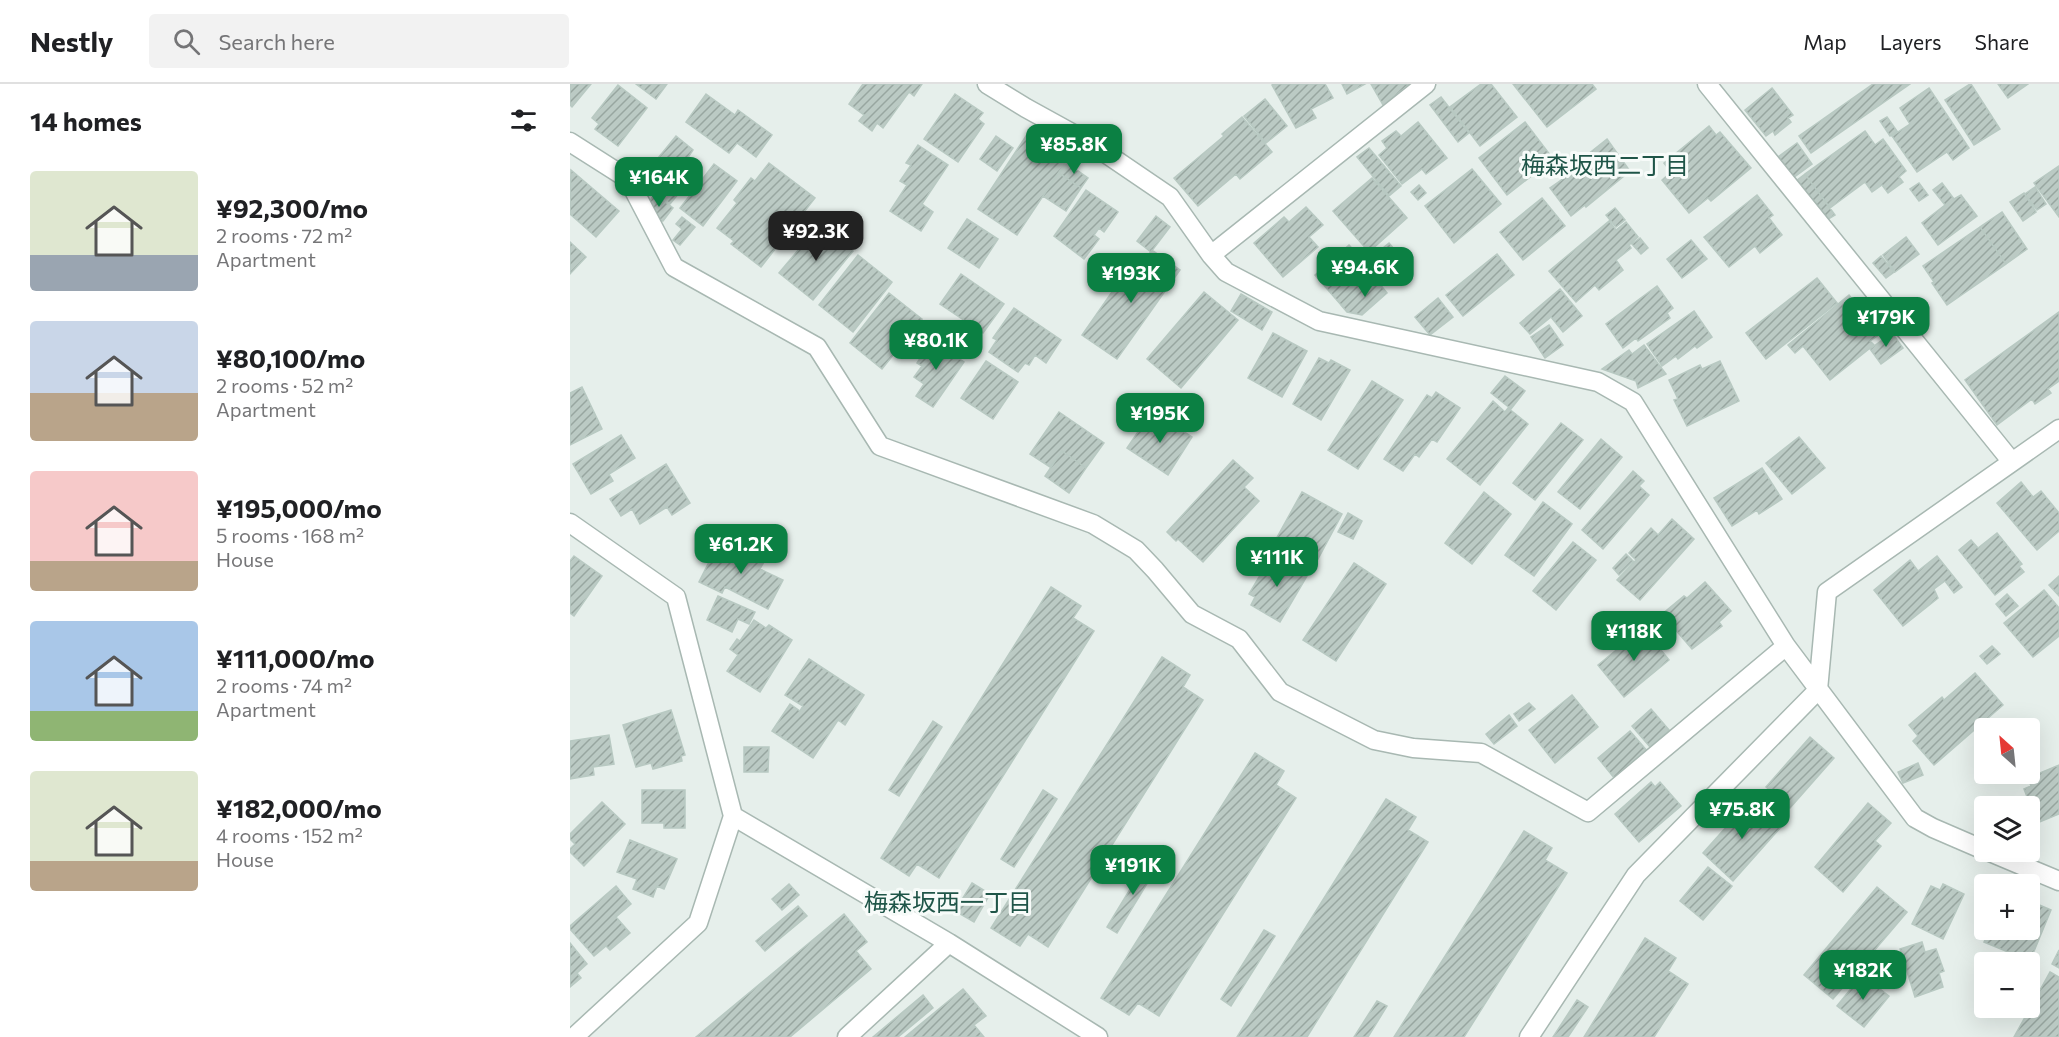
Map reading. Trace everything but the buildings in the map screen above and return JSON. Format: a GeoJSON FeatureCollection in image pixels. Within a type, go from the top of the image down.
{"type":"FeatureCollection","features":[{"type":"Feature","properties":{"kind":"street"},"geometry":{"type":"LineString","coordinates":[[987,84],[1095,146],[1170,197],[1211,255],[1226,272],[1319,321],[1598,382],[1633,402],[1786,645],[1915,818],[1974,846]]}},
{"type":"Feature","properties":{"kind":"street"},"geometry":{"type":"LineString","coordinates":[[1211,255],[1426,84]]}},
{"type":"Feature","properties":{"kind":"street"},"geometry":{"type":"LineString","coordinates":[[1707,84],[2012,462]]}},
{"type":"Feature","properties":{"kind":"street"},"geometry":{"type":"LineString","coordinates":[[570,142],[628,179],[674,267],[817,347],[880,446],[1093,524],[1136,550],[1192,614],[1239,639],[1280,692],[1374,741],[1413,748],[1481,753],[1588,812],[1786,645]]}},
{"type":"Feature","properties":{"kind":"street"},"geometry":{"type":"LineString","coordinates":[[1529,1037],[1636,875],[1818,690],[1827,592],[2059,429]]}},
{"type":"Feature","properties":{"kind":"street"},"geometry":{"type":"LineString","coordinates":[[570,523],[676,597],[733,816],[698,923],[574,1037]]}},
{"type":"Feature","properties":{"kind":"street"},"geometry":{"type":"LineString","coordinates":[[733,816],[949,943],[1098,1037]]}},
{"type":"Feature","properties":{"kind":"street"},"geometry":{"type":"LineString","coordinates":[[2014,862],[2059,881]]}},
{"type":"Feature","properties":{"kind":"street"},"geometry":{"type":"LineString","coordinates":[[847,1037],[949,943]]}},
{"type":"Feature","properties":{"kind":"district","name":"梅森坂西二丁目"},"geometry":{"type":"Point","coordinates":[1605,166]}},
{"type":"Feature","properties":{"kind":"district","name":"梅森坂西一丁目"},"geometry":{"type":"Point","coordinates":[948,903]}}]}
